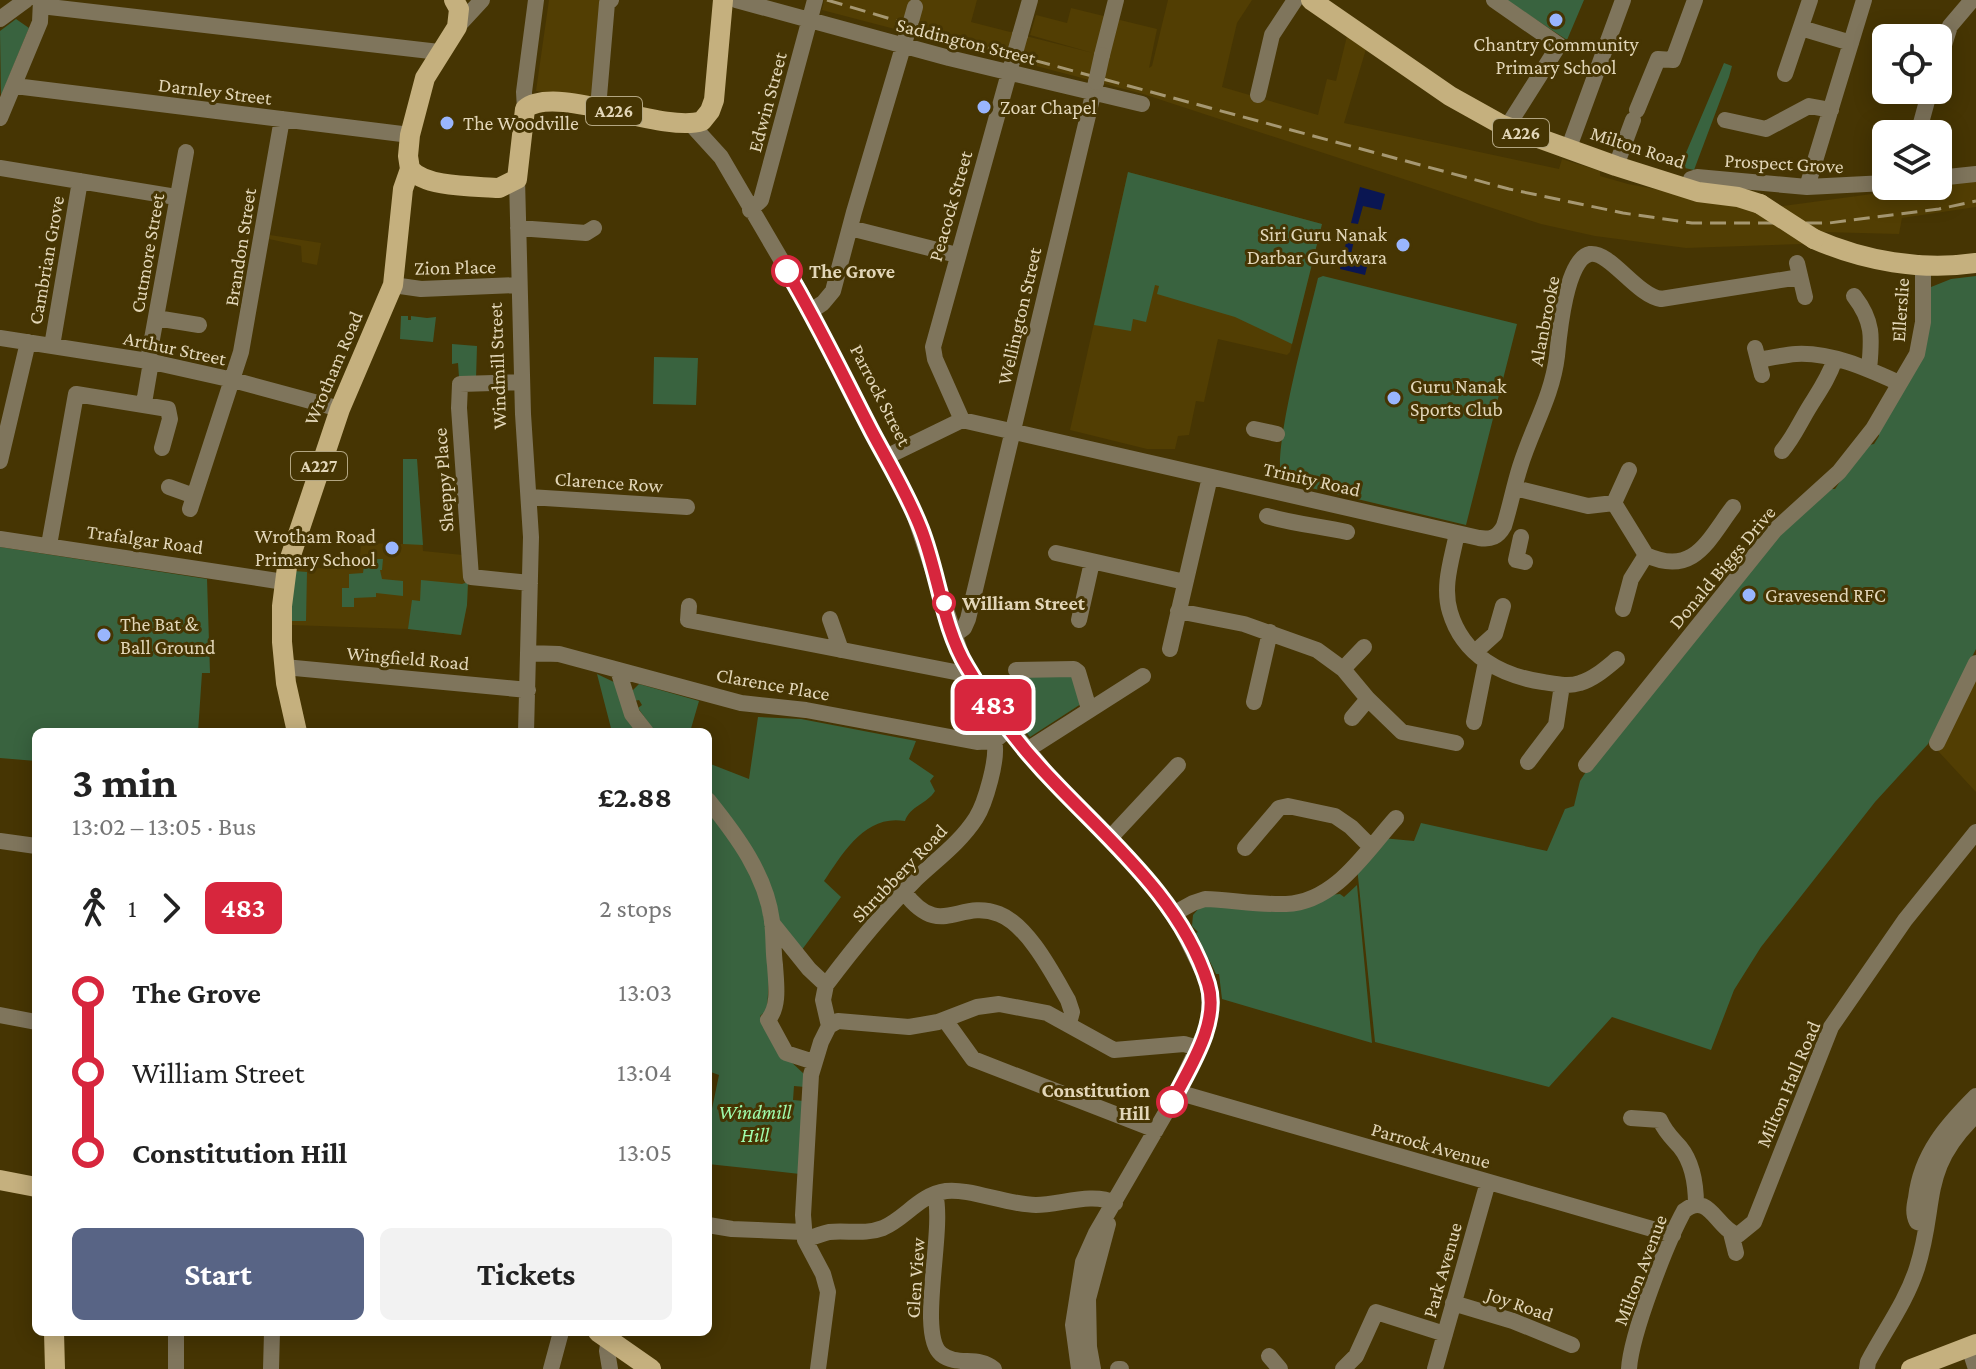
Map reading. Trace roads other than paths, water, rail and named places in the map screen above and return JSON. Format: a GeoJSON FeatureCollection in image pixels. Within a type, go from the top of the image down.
{"type":"FeatureCollection","features":[{"type":"Feature","properties":{"kind":"main road"},"geometry":{"type":"LineString","coordinates":[[454,0],[459,9],[457,27]]}},
{"type":"Feature","properties":{"kind":"main road"},"geometry":{"type":"LineString","coordinates":[[698,120],[714,100],[723,0]]}},
{"type":"Feature","properties":{"kind":"main road","name":"Milton Road"},"geometry":{"type":"LineString","coordinates":[[1311,0],[1450,96],[1507,127],[1688,188],[1760,204],[1814,239],[1855,255],[1923,266],[1976,263]]}},
{"type":"Feature","properties":{"kind":"main road","name":"Wrotham Road"},"geometry":{"type":"LineString","coordinates":[[296,728],[284,667],[284,582],[292,548],[340,409],[393,285],[403,189],[410,169],[410,135],[419,94],[439,52],[457,27]]}},
{"type":"Feature","properties":{"kind":"main road","name":"A226"},"geometry":{"type":"LineString","coordinates":[[525,109],[545,102],[698,120]]}},
{"type":"Feature","properties":{"kind":"main road","name":"Windmill Street"},"geometry":{"type":"LineString","coordinates":[[517,179],[525,109]]}},
{"type":"Feature","properties":{"kind":"main road"},"geometry":{"type":"LineString","coordinates":[[410,169],[420,178],[431,181],[499,188],[517,179]]}},
{"type":"Feature","properties":{"kind":"main road"},"geometry":{"type":"LineString","coordinates":[[403,209],[414,187],[431,181]]}},
{"type":"Feature","properties":{"kind":"main road"},"geometry":{"type":"LineString","coordinates":[[0,1180],[32,1186]]}},
{"type":"Feature","properties":{"kind":"main road"},"geometry":{"type":"LineString","coordinates":[[54,1336],[55,1369]]}},
{"type":"Feature","properties":{"kind":"main road"},"geometry":{"type":"LineString","coordinates":[[604,1336],[651,1369]]}},
{"type":"Feature","properties":{"kind":"main road"},"geometry":{"type":"LineString","coordinates":[[1911,1369],[1973,1346]]}},
{"type":"Feature","properties":{"kind":"street","name":"Wrotham Road"},"geometry":{"type":"LineString","coordinates":[[457,27],[482,0]]}},
{"type":"Feature","properties":{"kind":"street","name":"Windmill Street"},"geometry":{"type":"LineString","coordinates":[[525,109],[523,101],[536,0]]}},
{"type":"Feature","properties":{"kind":"street"},"geometry":{"type":"LineString","coordinates":[[598,108],[607,3],[611,0]]}},
{"type":"Feature","properties":{"kind":"street","name":"Saddington Street"},"geometry":{"type":"LineString","coordinates":[[736,0],[813,8],[906,39],[1095,88],[1142,104]]}},
{"type":"Feature","properties":{"kind":"street","name":"Peacock Street"},"geometry":{"type":"LineString","coordinates":[[962,420],[933,353],[957,255],[1030,0]]}},
{"type":"Feature","properties":{"kind":"street","name":"Wellington Street"},"geometry":{"type":"LineString","coordinates":[[953,636],[964,628],[968,619],[1116,0]]}},
{"type":"Feature","properties":{"kind":"street"},"geometry":{"type":"LineString","coordinates":[[1258,95],[1272,35],[1295,0]]}},
{"type":"Feature","properties":{"kind":"street"},"geometry":{"type":"LineString","coordinates":[[1494,0],[1559,45],[1507,127]]}},
{"type":"Feature","properties":{"kind":"street"},"geometry":{"type":"LineString","coordinates":[[1568,150],[1623,0]]}},
{"type":"Feature","properties":{"kind":"street"},"geometry":{"type":"LineString","coordinates":[[1616,166],[1658,59],[1673,60],[1695,0]]}},
{"type":"Feature","properties":{"kind":"street"},"geometry":{"type":"LineString","coordinates":[[1785,74],[1810,0]]}},
{"type":"Feature","properties":{"kind":"street"},"geometry":{"type":"LineString","coordinates":[[1807,187],[1864,0]]}},
{"type":"Feature","properties":{"kind":"street"},"geometry":{"type":"LineString","coordinates":[[1952,24],[1972,0]]}},
{"type":"Feature","properties":{"kind":"street"},"geometry":{"type":"LineString","coordinates":[[0,19],[33,2],[439,52]]}},
{"type":"Feature","properties":{"kind":"street"},"geometry":{"type":"LineString","coordinates":[[0,118],[36,30],[33,2]]}},
{"type":"Feature","properties":{"kind":"street"},"geometry":{"type":"LineString","coordinates":[[811,311],[833,293],[916,4]]}},
{"type":"Feature","properties":{"kind":"street","name":"Edwin Street"},"geometry":{"type":"LineString","coordinates":[[750,210],[761,200],[813,8]]}},
{"type":"Feature","properties":{"kind":"street"},"geometry":{"type":"LineString","coordinates":[[1801,28],[1851,43]]}},
{"type":"Feature","properties":{"kind":"street","name":"Darnley Street"},"geometry":{"type":"LineString","coordinates":[[15,86],[410,135]]}},
{"type":"Feature","properties":{"kind":"street"},"geometry":{"type":"LineString","coordinates":[[1725,120],[1767,129],[1809,106],[1831,110]]}},
{"type":"Feature","properties":{"kind":"street","name":"Brandon Street"},"geometry":{"type":"LineString","coordinates":[[169,487],[192,502],[233,380],[251,308],[282,119]]}},
{"type":"Feature","properties":{"kind":"street","name":"Parrock Street"},"geometry":{"type":"LineString","coordinates":[[698,120],[811,311],[886,457],[922,531],[953,636],[967,669],[1053,781],[1110,838],[1173,914],[1197,957],[1210,991],[1210,1018],[1177,1092],[1115,1203]]}},
{"type":"Feature","properties":{"kind":"street","name":"Cutmore Street"},"geometry":{"type":"LineString","coordinates":[[144,403],[176,197],[186,152]]}},
{"type":"Feature","properties":{"kind":"street"},"geometry":{"type":"LineString","coordinates":[[0,168],[176,197]]}},
{"type":"Feature","properties":{"kind":"street"},"geometry":{"type":"LineString","coordinates":[[1952,177],[1976,174]]}},
{"type":"Feature","properties":{"kind":"street","name":"Prospect Grove"},"geometry":{"type":"LineString","coordinates":[[1688,188],[1691,179],[1697,177],[1807,187],[1872,184]]}},
{"type":"Feature","properties":{"kind":"street","name":"Windmill Street"},"geometry":{"type":"LineString","coordinates":[[517,179],[518,285],[529,497],[526,728]]}},
{"type":"Feature","properties":{"kind":"street","name":"Cambrian Grove"},"geometry":{"type":"LineString","coordinates":[[52,346],[80,181]]}},
{"type":"Feature","properties":{"kind":"street"},"geometry":{"type":"LineString","coordinates":[[518,228],[586,233],[594,228]]}},
{"type":"Feature","properties":{"kind":"street"},"geometry":{"type":"LineString","coordinates":[[850,228],[957,255]]}},
{"type":"Feature","properties":{"kind":"street","name":"Alanbrooke"},"geometry":{"type":"LineString","coordinates":[[1515,488],[1522,462],[1550,394],[1573,273],[1577,262],[1585,256],[1600,255],[1640,290],[1661,299],[1798,270],[1805,297]]}},
{"type":"Feature","properties":{"kind":"street","name":"Ellerslie"},"geometry":{"type":"LineString","coordinates":[[1896,390],[1917,354],[1923,322],[1923,266]]}},
{"type":"Feature","properties":{"kind":"street","name":"Zion Place"},"geometry":{"type":"LineString","coordinates":[[393,285],[421,289],[518,285]]}},
{"type":"Feature","properties":{"kind":"street"},"geometry":{"type":"LineString","coordinates":[[1854,296],[1868,314],[1871,344],[1869,370]]}},
{"type":"Feature","properties":{"kind":"street"},"geometry":{"type":"LineString","coordinates":[[156,318],[199,325]]}},
{"type":"Feature","properties":{"kind":"street","name":"Arthur Street"},"geometry":{"type":"LineString","coordinates":[[0,338],[149,362],[233,380],[340,409]]}},
{"type":"Feature","properties":{"kind":"street"},"geometry":{"type":"LineString","coordinates":[[0,461],[28,342]]}},
{"type":"Feature","properties":{"kind":"street"},"geometry":{"type":"LineString","coordinates":[[1759,361],[1798,354],[1835,359],[1869,370],[1896,390]]}},
{"type":"Feature","properties":{"kind":"street"},"geometry":{"type":"LineString","coordinates":[[1779,455],[1827,382],[1835,359]]}},
{"type":"Feature","properties":{"kind":"street","name":"Sheppy Place"},"geometry":{"type":"LineString","coordinates":[[522,382],[460,384],[459,408],[471,577],[530,583]]}},
{"type":"Feature","properties":{"kind":"street","name":"Donald Biggs Drive"},"geometry":{"type":"LineString","coordinates":[[1586,765],[1769,536],[1853,456],[1896,390]]}},
{"type":"Feature","properties":{"kind":"street"},"geometry":{"type":"LineString","coordinates":[[49,545],[76,394],[168,409],[170,412],[162,448]]}},
{"type":"Feature","properties":{"kind":"street"},"geometry":{"type":"LineString","coordinates":[[886,457],[962,420]]}},
{"type":"Feature","properties":{"kind":"street","name":"Trinity Road"},"geometry":{"type":"LineString","coordinates":[[962,420],[1457,533],[1483,538],[1496,536]]}},
{"type":"Feature","properties":{"kind":"street"},"geometry":{"type":"LineString","coordinates":[[1254,429],[1277,434]]}},
{"type":"Feature","properties":{"kind":"street"},"geometry":{"type":"LineString","coordinates":[[1614,503],[1629,470]]}},
{"type":"Feature","properties":{"kind":"street"},"geometry":{"type":"LineString","coordinates":[[1170,649],[1210,477]]}},
{"type":"Feature","properties":{"kind":"street"},"geometry":{"type":"LineString","coordinates":[[1522,550],[1504,544],[1496,536],[1504,525],[1515,488],[1588,506],[1614,503]]}},
{"type":"Feature","properties":{"kind":"street","name":"Clarence Row"},"geometry":{"type":"LineString","coordinates":[[529,497],[687,507]]}},
{"type":"Feature","properties":{"kind":"street"},"geometry":{"type":"LineString","coordinates":[[1294,524],[1301,497]]}},
{"type":"Feature","properties":{"kind":"street"},"geometry":{"type":"LineString","coordinates":[[1320,526],[1326,502]]}},
{"type":"Feature","properties":{"kind":"street"},"geometry":{"type":"LineString","coordinates":[[1614,503],[1646,555],[1666,563],[1687,560],[1700,549],[1715,519],[1733,507]]}},
{"type":"Feature","properties":{"kind":"street"},"geometry":{"type":"LineString","coordinates":[[1267,516],[1294,524],[1347,532]]}},
{"type":"Feature","properties":{"kind":"street"},"geometry":{"type":"LineString","coordinates":[[1457,533],[1446,588],[1449,611],[1459,634],[1480,657],[1513,677],[1562,685],[1580,684],[1617,659]]}},
{"type":"Feature","properties":{"kind":"street","name":"Trafalgar Road"},"geometry":{"type":"LineString","coordinates":[[0,539],[284,582]]}},
{"type":"Feature","properties":{"kind":"street"},"geometry":{"type":"LineString","coordinates":[[1056,553],[1185,582]]}},
{"type":"Feature","properties":{"kind":"street"},"geometry":{"type":"LineString","coordinates":[[1620,600],[1646,555]]}},
{"type":"Feature","properties":{"kind":"street"},"geometry":{"type":"LineString","coordinates":[[1079,620],[1092,562]]}},
{"type":"Feature","properties":{"kind":"street"},"geometry":{"type":"LineString","coordinates":[[689,606],[688,620],[960,673],[967,669]]}},
{"type":"Feature","properties":{"kind":"street"},"geometry":{"type":"LineString","coordinates":[[1474,722],[1480,657],[1495,634],[1503,606]]}},
{"type":"Feature","properties":{"kind":"street"},"geometry":{"type":"LineString","coordinates":[[1178,611],[1225,619],[1317,650],[1343,669],[1402,732],[1456,743]]}},
{"type":"Feature","properties":{"kind":"street"},"geometry":{"type":"LineString","coordinates":[[830,619],[841,650]]}},
{"type":"Feature","properties":{"kind":"street"},"geometry":{"type":"LineString","coordinates":[[1254,702],[1270,632]]}},
{"type":"Feature","properties":{"kind":"street"},"geometry":{"type":"LineString","coordinates":[[1343,669],[1364,647]]}},
{"type":"Feature","properties":{"kind":"street","name":"Clarence Place"},"geometry":{"type":"LineString","coordinates":[[528,653],[559,654],[755,706],[806,710],[983,743],[994,741]]}},
{"type":"Feature","properties":{"kind":"street"},"geometry":{"type":"LineString","coordinates":[[1937,743],[1976,663]]}},
{"type":"Feature","properties":{"kind":"street","name":"Wingfield Road"},"geometry":{"type":"LineString","coordinates":[[284,667],[528,690]]}},
{"type":"Feature","properties":{"kind":"street"},"geometry":{"type":"LineString","coordinates":[[1016,670],[1074,669],[1078,672],[1089,709]]}},
{"type":"Feature","properties":{"kind":"street"},"geometry":{"type":"LineString","coordinates":[[618,670],[632,714],[643,728]]}},
{"type":"Feature","properties":{"kind":"street"},"geometry":{"type":"LineString","coordinates":[[1027,750],[1143,676]]}},
{"type":"Feature","properties":{"kind":"street"},"geometry":{"type":"LineString","coordinates":[[1528,762],[1556,725],[1562,685]]}},
{"type":"Feature","properties":{"kind":"street"},"geometry":{"type":"LineString","coordinates":[[1352,718],[1368,699]]}},
{"type":"Feature","properties":{"kind":"street"},"geometry":{"type":"LineString","coordinates":[[994,741],[1010,728]]}},
{"type":"Feature","properties":{"kind":"street","name":"Shrubbery Road"},"geometry":{"type":"LineString","coordinates":[[826,985],[904,892],[964,834],[979,813],[994,759],[994,741]]}},
{"type":"Feature","properties":{"kind":"street"},"geometry":{"type":"LineString","coordinates":[[1110,838],[1176,770]]}},
{"type":"Feature","properties":{"kind":"street"},"geometry":{"type":"LineString","coordinates":[[712,805],[738,840],[759,876],[772,923],[776,999],[773,1014],[768,1020],[786,1053],[814,1062]]}},
{"type":"Feature","properties":{"kind":"street"},"geometry":{"type":"LineString","coordinates":[[1254,844],[1279,808],[1288,806],[1335,816],[1370,846]]}},
{"type":"Feature","properties":{"kind":"street"},"geometry":{"type":"LineString","coordinates":[[1173,914],[1205,899],[1288,904],[1311,899],[1332,887],[1396,818]]}},
{"type":"Feature","properties":{"kind":"street","name":"Milton Hall Road"},"geometry":{"type":"LineString","coordinates":[[1731,1233],[1738,1235],[1754,1222],[1831,1027],[1905,920],[1976,832]]}},
{"type":"Feature","properties":{"kind":"street"},"geometry":{"type":"LineString","coordinates":[[0,841],[32,845]]}},
{"type":"Feature","properties":{"kind":"street"},"geometry":{"type":"LineString","coordinates":[[904,892],[917,909],[927,915],[990,911],[1019,926],[1068,1000],[1072,1011],[1069,1023]]}},
{"type":"Feature","properties":{"kind":"street"},"geometry":{"type":"LineString","coordinates":[[772,923],[826,985],[823,1000],[829,1026],[811,1077],[804,1236],[823,1274],[828,1292],[818,1369]]}},
{"type":"Feature","properties":{"kind":"street"},"geometry":{"type":"LineString","coordinates":[[829,1026],[838,1021],[903,1027],[945,1020],[977,1007],[999,1004],[1043,1012],[1117,1050],[1184,1044],[1198,1048]]}},
{"type":"Feature","properties":{"kind":"street"},"geometry":{"type":"LineString","coordinates":[[0,1015],[32,1021]]}},
{"type":"Feature","properties":{"kind":"street"},"geometry":{"type":"LineString","coordinates":[[945,1020],[973,1059],[1156,1130]]}},
{"type":"Feature","properties":{"kind":"street","name":"Parrock Avenue"},"geometry":{"type":"LineString","coordinates":[[1177,1092],[1673,1235]]}},
{"type":"Feature","properties":{"kind":"street"},"geometry":{"type":"LineString","coordinates":[[1926,1225],[1917,1222],[1914,1215],[1924,1165],[1942,1132],[1976,1096]]}},
{"type":"Feature","properties":{"kind":"street"},"geometry":{"type":"LineString","coordinates":[[1867,1369],[1911,1283],[1939,1165],[1953,1140],[1976,1115]]}},
{"type":"Feature","properties":{"kind":"street"},"geometry":{"type":"LineString","coordinates":[[1631,1118],[1664,1121],[1667,1135],[1688,1161],[1702,1207],[1731,1233],[1736,1253]]}},
{"type":"Feature","properties":{"kind":"street","name":"Park Avenue"},"geometry":{"type":"LineString","coordinates":[[1435,1369],[1488,1182]]}},
{"type":"Feature","properties":{"kind":"street"},"geometry":{"type":"LineString","coordinates":[[712,1226],[804,1236],[867,1232],[883,1228],[920,1201],[943,1192],[961,1192],[1020,1204],[1100,1199],[1115,1203]]}},
{"type":"Feature","properties":{"kind":"street","name":"Glen View"},"geometry":{"type":"LineString","coordinates":[[935,1194],[939,1219],[932,1289],[931,1337],[934,1346],[946,1357],[977,1360],[994,1369]]}},
{"type":"Feature","properties":{"kind":"street"},"geometry":{"type":"LineString","coordinates":[[1079,1369],[1073,1325],[1083,1262],[1115,1203]]}},
{"type":"Feature","properties":{"kind":"street"},"geometry":{"type":"LineString","coordinates":[[1093,1369],[1089,1347],[1088,1299],[1115,1203]]}},
{"type":"Feature","properties":{"kind":"street","name":"Milton Avenue"},"geometry":{"type":"LineString","coordinates":[[1629,1369],[1641,1322],[1673,1235],[1684,1211],[1702,1207]]}},
{"type":"Feature","properties":{"kind":"street","name":"Joy Road"},"geometry":{"type":"LineString","coordinates":[[1453,1303],[1513,1321],[1572,1345]]}},
{"type":"Feature","properties":{"kind":"street"},"geometry":{"type":"LineString","coordinates":[[1343,1369],[1356,1356],[1376,1312],[1445,1334]]}},
{"type":"Feature","properties":{"kind":"street"},"geometry":{"type":"LineString","coordinates":[[176,1336],[176,1369]]}},
{"type":"Feature","properties":{"kind":"street"},"geometry":{"type":"LineString","coordinates":[[271,1369],[272,1336]]}},
{"type":"Feature","properties":{"kind":"street"},"geometry":{"type":"LineString","coordinates":[[551,1369],[560,1336]]}},
{"type":"Feature","properties":{"kind":"street"},"geometry":{"type":"LineString","coordinates":[[604,1336],[610,1369]]}},
{"type":"Feature","properties":{"kind":"street"},"geometry":{"type":"LineString","coordinates":[[1973,1346],[1976,1369]]}},
{"type":"Feature","properties":{"kind":"railway"},"geometry":{"type":"LineString","coordinates":[[827,0],[985,47],[1509,189],[1623,213],[1692,223],[1829,223],[1939,209],[1976,201]]}},
{"type":"Feature","properties":{"kind":"place","name":"Chantry Community Primary School"},"geometry":{"type":"Point","coordinates":[1556,20]}},
{"type":"Feature","properties":{"kind":"place","name":"Zoar Chapel"},"geometry":{"type":"Point","coordinates":[984,107]}},
{"type":"Feature","properties":{"kind":"place","name":"The Woodville"},"geometry":{"type":"Point","coordinates":[447,123]}},
{"type":"Feature","properties":{"kind":"place","name":"Siri Guru Nanak Darbar Gurdwara"},"geometry":{"type":"Point","coordinates":[1403,245]}},
{"type":"Feature","properties":{"kind":"place","name":"The Grove"},"geometry":{"type":"Point","coordinates":[787,271]}},
{"type":"Feature","properties":{"kind":"place","name":"Guru Nanak Sports Club"},"geometry":{"type":"Point","coordinates":[1394,398]}},
{"type":"Feature","properties":{"kind":"place","name":"Wrotham Road Primary School"},"geometry":{"type":"Point","coordinates":[392,548]}},
{"type":"Feature","properties":{"kind":"place","name":"Gravesend RFC"},"geometry":{"type":"Point","coordinates":[1749,595]}},
{"type":"Feature","properties":{"kind":"place","name":"William Street"},"geometry":{"type":"Point","coordinates":[944,603]}},
{"type":"Feature","properties":{"kind":"place","name":"The Bat & Ball Ground"},"geometry":{"type":"Point","coordinates":[104,635]}},
{"type":"Feature","properties":{"kind":"place","name":"Constitution Hill"},"geometry":{"type":"Point","coordinates":[1172,1102]}},
{"type":"Feature","properties":{"kind":"park label","name":"Windmill Hill"},"geometry":{"type":"Point","coordinates":[755,1124]}}]}
